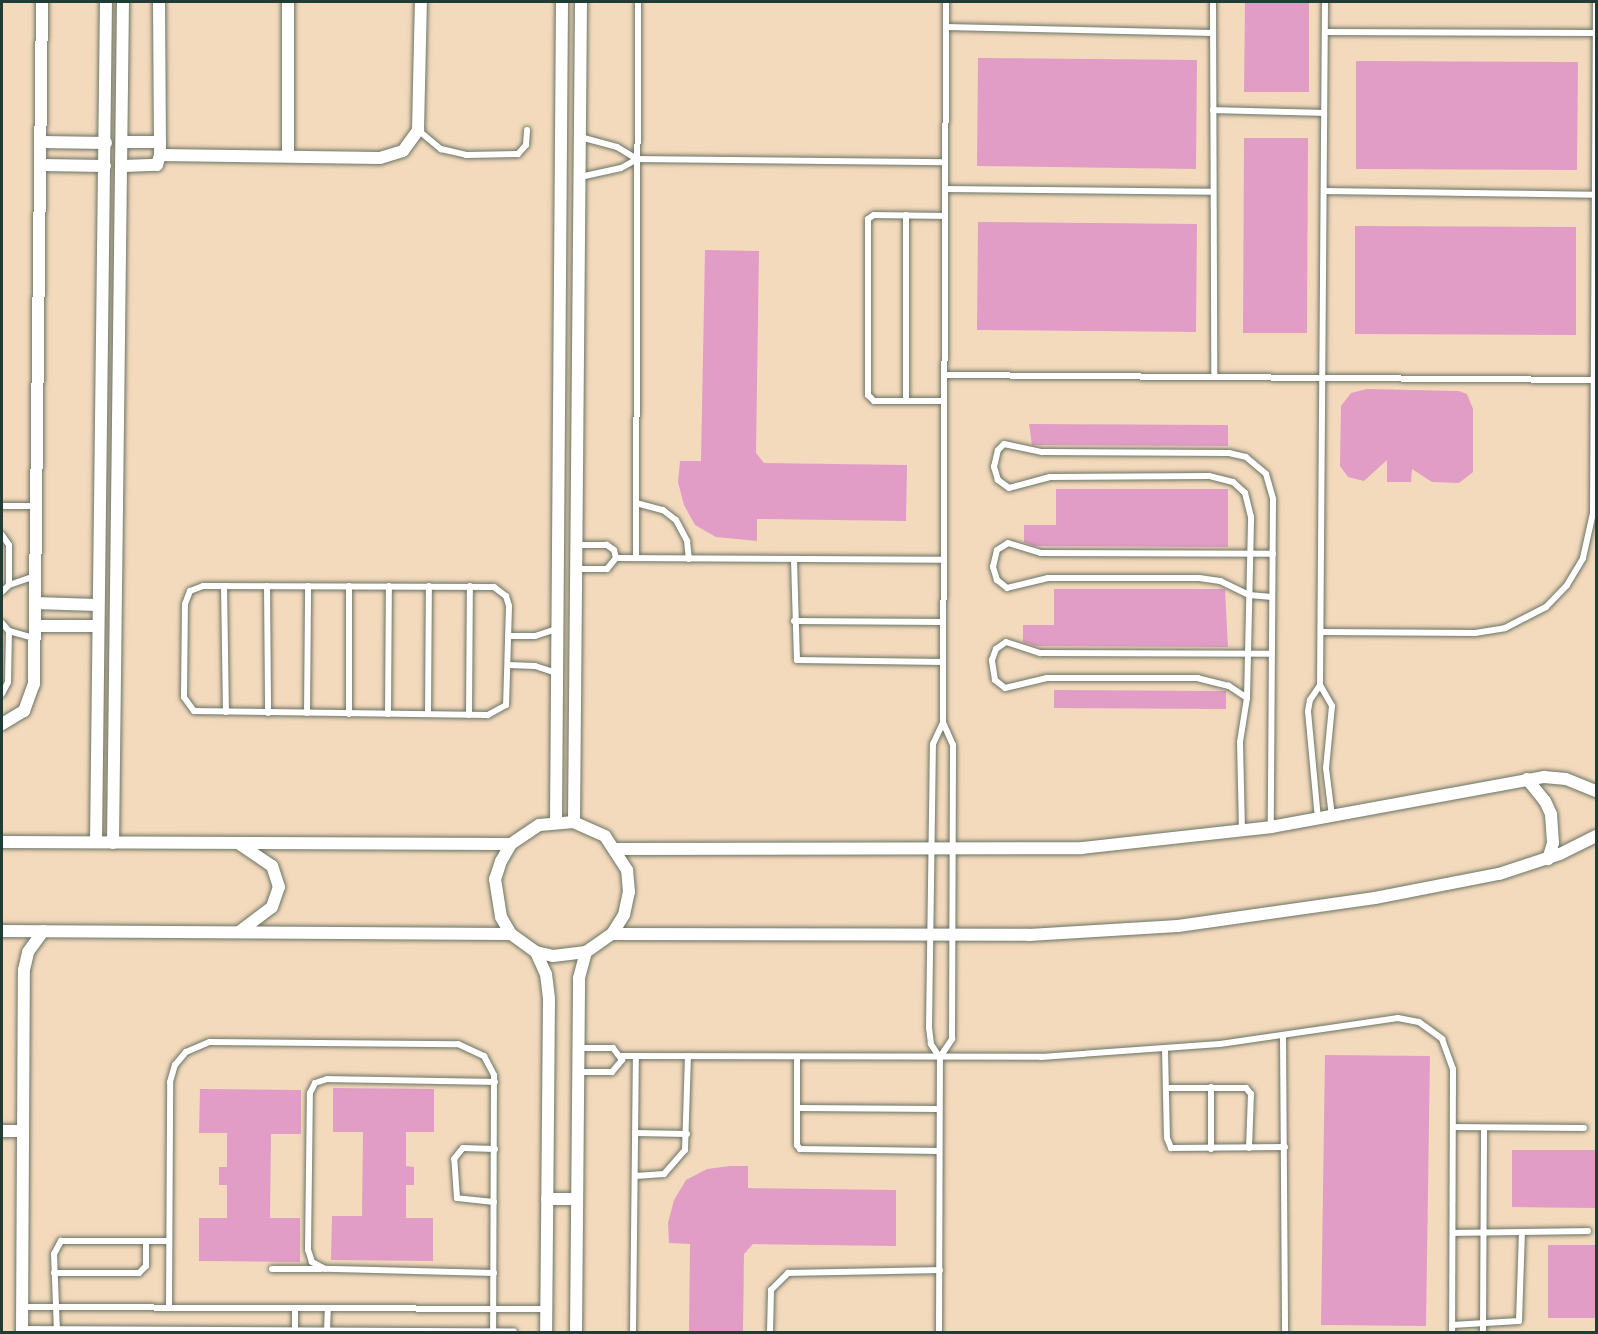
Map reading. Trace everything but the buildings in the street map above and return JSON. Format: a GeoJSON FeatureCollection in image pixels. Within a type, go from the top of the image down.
{"type":"FeatureCollection","features":[{"type":"Feature","properties":{"kind":"street"},"geometry":{"type":"LineString","coordinates":[[2,724],[16,718],[29,703],[34,632],[42,165],[42,2]]}},
{"type":"Feature","properties":{"kind":"street"},"geometry":{"type":"LineString","coordinates":[[96,843],[97,605],[106,143],[106,2]]}},
{"type":"Feature","properties":{"kind":"street"},"geometry":{"type":"LineString","coordinates":[[113,843],[123,166],[123,2]]}},
{"type":"Feature","properties":{"kind":"street"},"geometry":{"type":"LineString","coordinates":[[123,166],[157,165],[160,148],[159,2]]}},
{"type":"Feature","properties":{"kind":"street"},"geometry":{"type":"LineString","coordinates":[[288,2],[288,155]]}},
{"type":"Feature","properties":{"kind":"street"},"geometry":{"type":"LineString","coordinates":[[123,142],[160,148],[288,155],[388,157],[409,146],[418,130],[421,2]]}},
{"type":"Feature","properties":{"kind":"street"},"geometry":{"type":"LineString","coordinates":[[556,821],[562,2]]}},
{"type":"Feature","properties":{"kind":"street"},"geometry":{"type":"LineString","coordinates":[[574,822],[581,2]]}},
{"type":"Feature","properties":{"kind":"street"},"geometry":{"type":"LineString","coordinates":[[42,142],[106,143]]}},
{"type":"Feature","properties":{"kind":"street"},"geometry":{"type":"LineString","coordinates":[[42,165],[105,166]]}},
{"type":"Feature","properties":{"kind":"street"},"geometry":{"type":"LineString","coordinates":[[35,603],[97,605]]}},
{"type":"Feature","properties":{"kind":"street"},"geometry":{"type":"LineString","coordinates":[[34,632],[97,626]]}},
{"type":"Feature","properties":{"kind":"street"},"geometry":{"type":"LineString","coordinates":[[616,849],[1082,848],[1242,831],[1318,820],[1527,779],[1555,778],[1596,790]]}},
{"type":"Feature","properties":{"kind":"street"},"geometry":{"type":"LineString","coordinates":[[1527,779],[1541,795],[1551,814],[1553,843],[1548,859]]}},
{"type":"Feature","properties":{"kind":"street"},"geometry":{"type":"LineString","coordinates":[[556,821],[574,822],[590,827],[616,849],[627,870],[629,892],[624,915],[612,934],[586,952],[553,956],[536,952],[511,934],[495,899],[495,879],[511,844],[539,825],[556,821]]}},
{"type":"Feature","properties":{"kind":"street"},"geometry":{"type":"LineString","coordinates":[[612,934],[951,935],[1072,933],[1189,925],[1474,880],[1548,859],[1596,836]]}},
{"type":"Feature","properties":{"kind":"street"},"geometry":{"type":"LineString","coordinates":[[2,842],[511,844]]}},
{"type":"Feature","properties":{"kind":"street"},"geometry":{"type":"LineString","coordinates":[[238,844],[272,866],[279,886],[272,907],[239,932]]}},
{"type":"Feature","properties":{"kind":"street"},"geometry":{"type":"LineString","coordinates":[[2,931],[511,934]]}},
{"type":"Feature","properties":{"kind":"street"},"geometry":{"type":"LineString","coordinates":[[22,1331],[25,960],[32,944],[43,931]]}},
{"type":"Feature","properties":{"kind":"street"},"geometry":{"type":"LineString","coordinates":[[536,952],[548,987],[546,1332]]}},
{"type":"Feature","properties":{"kind":"street"},"geometry":{"type":"LineString","coordinates":[[576,1332],[577,1048],[579,978],[586,952]]}},
{"type":"Feature","properties":{"kind":"street"},"geometry":{"type":"LineString","coordinates":[[2,1131],[23,1131]]}},
{"type":"Feature","properties":{"kind":"street"},"geometry":{"type":"LineString","coordinates":[[547,1198],[577,1198]]}},
{"type":"Feature","properties":{"kind":"lane"},"geometry":{"type":"LineString","coordinates":[[636,558],[638,2]]}},
{"type":"Feature","properties":{"kind":"lane"},"geometry":{"type":"LineString","coordinates":[[940,1058],[952,1039],[953,745],[943,723],[946,2]]}},
{"type":"Feature","properties":{"kind":"lane"},"geometry":{"type":"LineString","coordinates":[[1213,2],[1214,377]]}},
{"type":"Feature","properties":{"kind":"lane"},"geometry":{"type":"LineString","coordinates":[[1325,2],[1320,685],[1332,706],[1326,768],[1332,817]]}},
{"type":"Feature","properties":{"kind":"lane"},"geometry":{"type":"LineString","coordinates":[[1321,632],[1490,632],[1520,622],[1557,596],[1579,565],[1591,528],[1596,2]]}},
{"type":"Feature","properties":{"kind":"lane"},"geometry":{"type":"LineString","coordinates":[[946,27],[1213,33]]}},
{"type":"Feature","properties":{"kind":"lane"},"geometry":{"type":"LineString","coordinates":[[1325,32],[1596,33]]}},
{"type":"Feature","properties":{"kind":"lane"},"geometry":{"type":"LineString","coordinates":[[1213,110],[1324,113]]}},
{"type":"Feature","properties":{"kind":"lane"},"geometry":{"type":"LineString","coordinates":[[418,130],[441,149],[466,154],[518,154],[526,145],[527,130]]}},
{"type":"Feature","properties":{"kind":"lane"},"geometry":{"type":"LineString","coordinates":[[580,137],[590,143],[617,147],[638,159]]}},
{"type":"Feature","properties":{"kind":"lane"},"geometry":{"type":"LineString","coordinates":[[579,177],[621,168],[638,159],[945,162]]}},
{"type":"Feature","properties":{"kind":"lane"},"geometry":{"type":"LineString","coordinates":[[945,189],[1213,192]]}},
{"type":"Feature","properties":{"kind":"lane"},"geometry":{"type":"LineString","coordinates":[[1324,191],[1595,195]]}},
{"type":"Feature","properties":{"kind":"lane"},"geometry":{"type":"LineString","coordinates":[[944,401],[874,400],[868,395],[868,219],[874,214],[945,216]]}},
{"type":"Feature","properties":{"kind":"lane"},"geometry":{"type":"LineString","coordinates":[[906,215],[906,401]]}},
{"type":"Feature","properties":{"kind":"lane"},"geometry":{"type":"LineString","coordinates":[[944,375],[1593,380]]}},
{"type":"Feature","properties":{"kind":"lane"},"geometry":{"type":"LineString","coordinates":[[1242,831],[1240,742],[1247,698],[1250,554],[1248,501],[1239,487],[1226,478],[1050,477],[1009,488],[1001,484],[996,474],[998,450],[1012,442],[1042,452],[1229,453],[1246,457],[1260,467],[1272,490],[1271,827]]}},
{"type":"Feature","properties":{"kind":"lane"},"geometry":{"type":"LineString","coordinates":[[636,503],[663,510],[676,520],[687,541],[689,559]]}},
{"type":"Feature","properties":{"kind":"lane"},"geometry":{"type":"LineString","coordinates":[[2,506],[36,507]]}},
{"type":"Feature","properties":{"kind":"lane"},"geometry":{"type":"LineString","coordinates":[[2,535],[9,545],[9,585]]}},
{"type":"Feature","properties":{"kind":"lane"},"geometry":{"type":"LineString","coordinates":[[1272,597],[1249,595],[1231,585],[1199,578],[1048,578],[1007,588],[996,580],[993,567],[997,549],[1008,543],[1041,553],[1273,554]]}},
{"type":"Feature","properties":{"kind":"lane"},"geometry":{"type":"LineString","coordinates":[[576,545],[607,545],[614,550],[616,558]]}},
{"type":"Feature","properties":{"kind":"lane"},"geometry":{"type":"LineString","coordinates":[[616,558],[944,560]]}},
{"type":"Feature","properties":{"kind":"lane"},"geometry":{"type":"LineString","coordinates":[[576,569],[607,569],[616,558]]}},
{"type":"Feature","properties":{"kind":"lane"},"geometry":{"type":"LineString","coordinates":[[794,560],[794,621],[797,660],[943,662]]}},
{"type":"Feature","properties":{"kind":"lane"},"geometry":{"type":"LineString","coordinates":[[2,592],[9,585],[35,576]]}},
{"type":"Feature","properties":{"kind":"lane"},"geometry":{"type":"LineString","coordinates":[[198,586],[267,586],[494,587],[506,596],[507,700],[502,709],[494,714],[469,715],[194,711],[184,697],[187,595],[198,586]]}},
{"type":"Feature","properties":{"kind":"lane"},"geometry":{"type":"LineString","coordinates":[[224,586],[226,712]]}},
{"type":"Feature","properties":{"kind":"lane"},"geometry":{"type":"LineString","coordinates":[[267,586],[268,713]]}},
{"type":"Feature","properties":{"kind":"lane"},"geometry":{"type":"LineString","coordinates":[[307,713],[308,586]]}},
{"type":"Feature","properties":{"kind":"lane"},"geometry":{"type":"LineString","coordinates":[[349,586],[349,714]]}},
{"type":"Feature","properties":{"kind":"lane"},"geometry":{"type":"LineString","coordinates":[[388,714],[389,586]]}},
{"type":"Feature","properties":{"kind":"lane"},"geometry":{"type":"LineString","coordinates":[[428,714],[429,586]]}},
{"type":"Feature","properties":{"kind":"lane"},"geometry":{"type":"LineString","coordinates":[[469,715],[470,586]]}},
{"type":"Feature","properties":{"kind":"lane"},"geometry":{"type":"LineString","coordinates":[[794,621],[943,622]]}},
{"type":"Feature","properties":{"kind":"lane"},"geometry":{"type":"LineString","coordinates":[[2,623],[9,631],[8,682],[2,694]]}},
{"type":"Feature","properties":{"kind":"lane"},"geometry":{"type":"LineString","coordinates":[[508,636],[536,636],[557,628]]}},
{"type":"Feature","properties":{"kind":"lane"},"geometry":{"type":"LineString","coordinates":[[9,631],[34,632]]}},
{"type":"Feature","properties":{"kind":"lane"},"geometry":{"type":"LineString","coordinates":[[1247,698],[1229,686],[1198,678],[1047,678],[1005,688],[995,680],[992,660],[998,646],[1006,642],[1040,653],[1272,654]]}},
{"type":"Feature","properties":{"kind":"lane"},"geometry":{"type":"LineString","coordinates":[[508,665],[536,666],[557,673]]}},
{"type":"Feature","properties":{"kind":"lane"},"geometry":{"type":"LineString","coordinates":[[1318,820],[1308,711],[1312,694],[1320,685]]}},
{"type":"Feature","properties":{"kind":"lane"},"geometry":{"type":"LineString","coordinates":[[939,1332],[940,1058],[929,1038],[933,744],[943,723]]}},
{"type":"Feature","properties":{"kind":"lane"},"geometry":{"type":"LineString","coordinates":[[577,1048],[613,1048],[622,1056],[940,1058],[1165,1050],[1283,1036],[1398,1018],[1428,1026],[1442,1039],[1451,1058],[1452,1332]]}},
{"type":"Feature","properties":{"kind":"lane"},"geometry":{"type":"LineString","coordinates":[[1283,1036],[1285,1332]]}},
{"type":"Feature","properties":{"kind":"lane"},"geometry":{"type":"LineString","coordinates":[[169,1307],[170,1082],[179,1058],[193,1047],[210,1042],[459,1044],[484,1056],[495,1082],[493,1332]]}},
{"type":"Feature","properties":{"kind":"lane"},"geometry":{"type":"LineString","coordinates":[[1165,1050],[1169,1145],[1179,1150],[1285,1147]]}},
{"type":"Feature","properties":{"kind":"lane"},"geometry":{"type":"LineString","coordinates":[[577,1072],[612,1072],[620,1068],[622,1056]]}},
{"type":"Feature","properties":{"kind":"lane"},"geometry":{"type":"LineString","coordinates":[[633,1332],[636,1056]]}},
{"type":"Feature","properties":{"kind":"lane"},"geometry":{"type":"LineString","coordinates":[[635,1176],[658,1176],[670,1171],[686,1150],[688,1056]]}},
{"type":"Feature","properties":{"kind":"lane"},"geometry":{"type":"LineString","coordinates":[[797,1057],[797,1145],[805,1150],[939,1151]]}},
{"type":"Feature","properties":{"kind":"lane"},"geometry":{"type":"LineString","coordinates":[[325,1269],[312,1262],[308,1250],[310,1094],[315,1083],[327,1079],[495,1082]]}},
{"type":"Feature","properties":{"kind":"lane"},"geometry":{"type":"LineString","coordinates":[[1211,1087],[1211,1149]]}},
{"type":"Feature","properties":{"kind":"lane"},"geometry":{"type":"LineString","coordinates":[[1166,1088],[1243,1087],[1249,1091],[1249,1148]]}},
{"type":"Feature","properties":{"kind":"lane"},"geometry":{"type":"LineString","coordinates":[[797,1108],[939,1109]]}},
{"type":"Feature","properties":{"kind":"lane"},"geometry":{"type":"LineString","coordinates":[[1453,1127],[1584,1128]]}},
{"type":"Feature","properties":{"kind":"lane"},"geometry":{"type":"LineString","coordinates":[[1484,1128],[1484,1332]]}},
{"type":"Feature","properties":{"kind":"lane"},"geometry":{"type":"LineString","coordinates":[[635,1133],[687,1134]]}},
{"type":"Feature","properties":{"kind":"lane"},"geometry":{"type":"LineString","coordinates":[[494,1202],[457,1198],[454,1159],[463,1148],[495,1149]]}},
{"type":"Feature","properties":{"kind":"lane"},"geometry":{"type":"LineString","coordinates":[[1453,1233],[1588,1231]]}},
{"type":"Feature","properties":{"kind":"lane"},"geometry":{"type":"LineString","coordinates":[[1452,1325],[1514,1324],[1521,1318],[1522,1232]]}},
{"type":"Feature","properties":{"kind":"lane"},"geometry":{"type":"LineString","coordinates":[[57,1331],[54,1307],[54,1250],[64,1240],[169,1241]]}},
{"type":"Feature","properties":{"kind":"lane"},"geometry":{"type":"LineString","coordinates":[[54,1273],[139,1273],[146,1266],[146,1240]]}},
{"type":"Feature","properties":{"kind":"lane"},"geometry":{"type":"LineString","coordinates":[[272,1269],[494,1273]]}},
{"type":"Feature","properties":{"kind":"lane"},"geometry":{"type":"LineString","coordinates":[[770,1332],[771,1290],[788,1272],[940,1270]]}},
{"type":"Feature","properties":{"kind":"lane"},"geometry":{"type":"LineString","coordinates":[[22,1306],[546,1309]]}},
{"type":"Feature","properties":{"kind":"lane"},"geometry":{"type":"LineString","coordinates":[[295,1308],[295,1332]]}},
{"type":"Feature","properties":{"kind":"lane"},"geometry":{"type":"LineString","coordinates":[[327,1332],[328,1308]]}},
{"type":"Feature","properties":{"kind":"lane"},"geometry":{"type":"LineString","coordinates":[[22,1331],[514,1332]]}}]}
